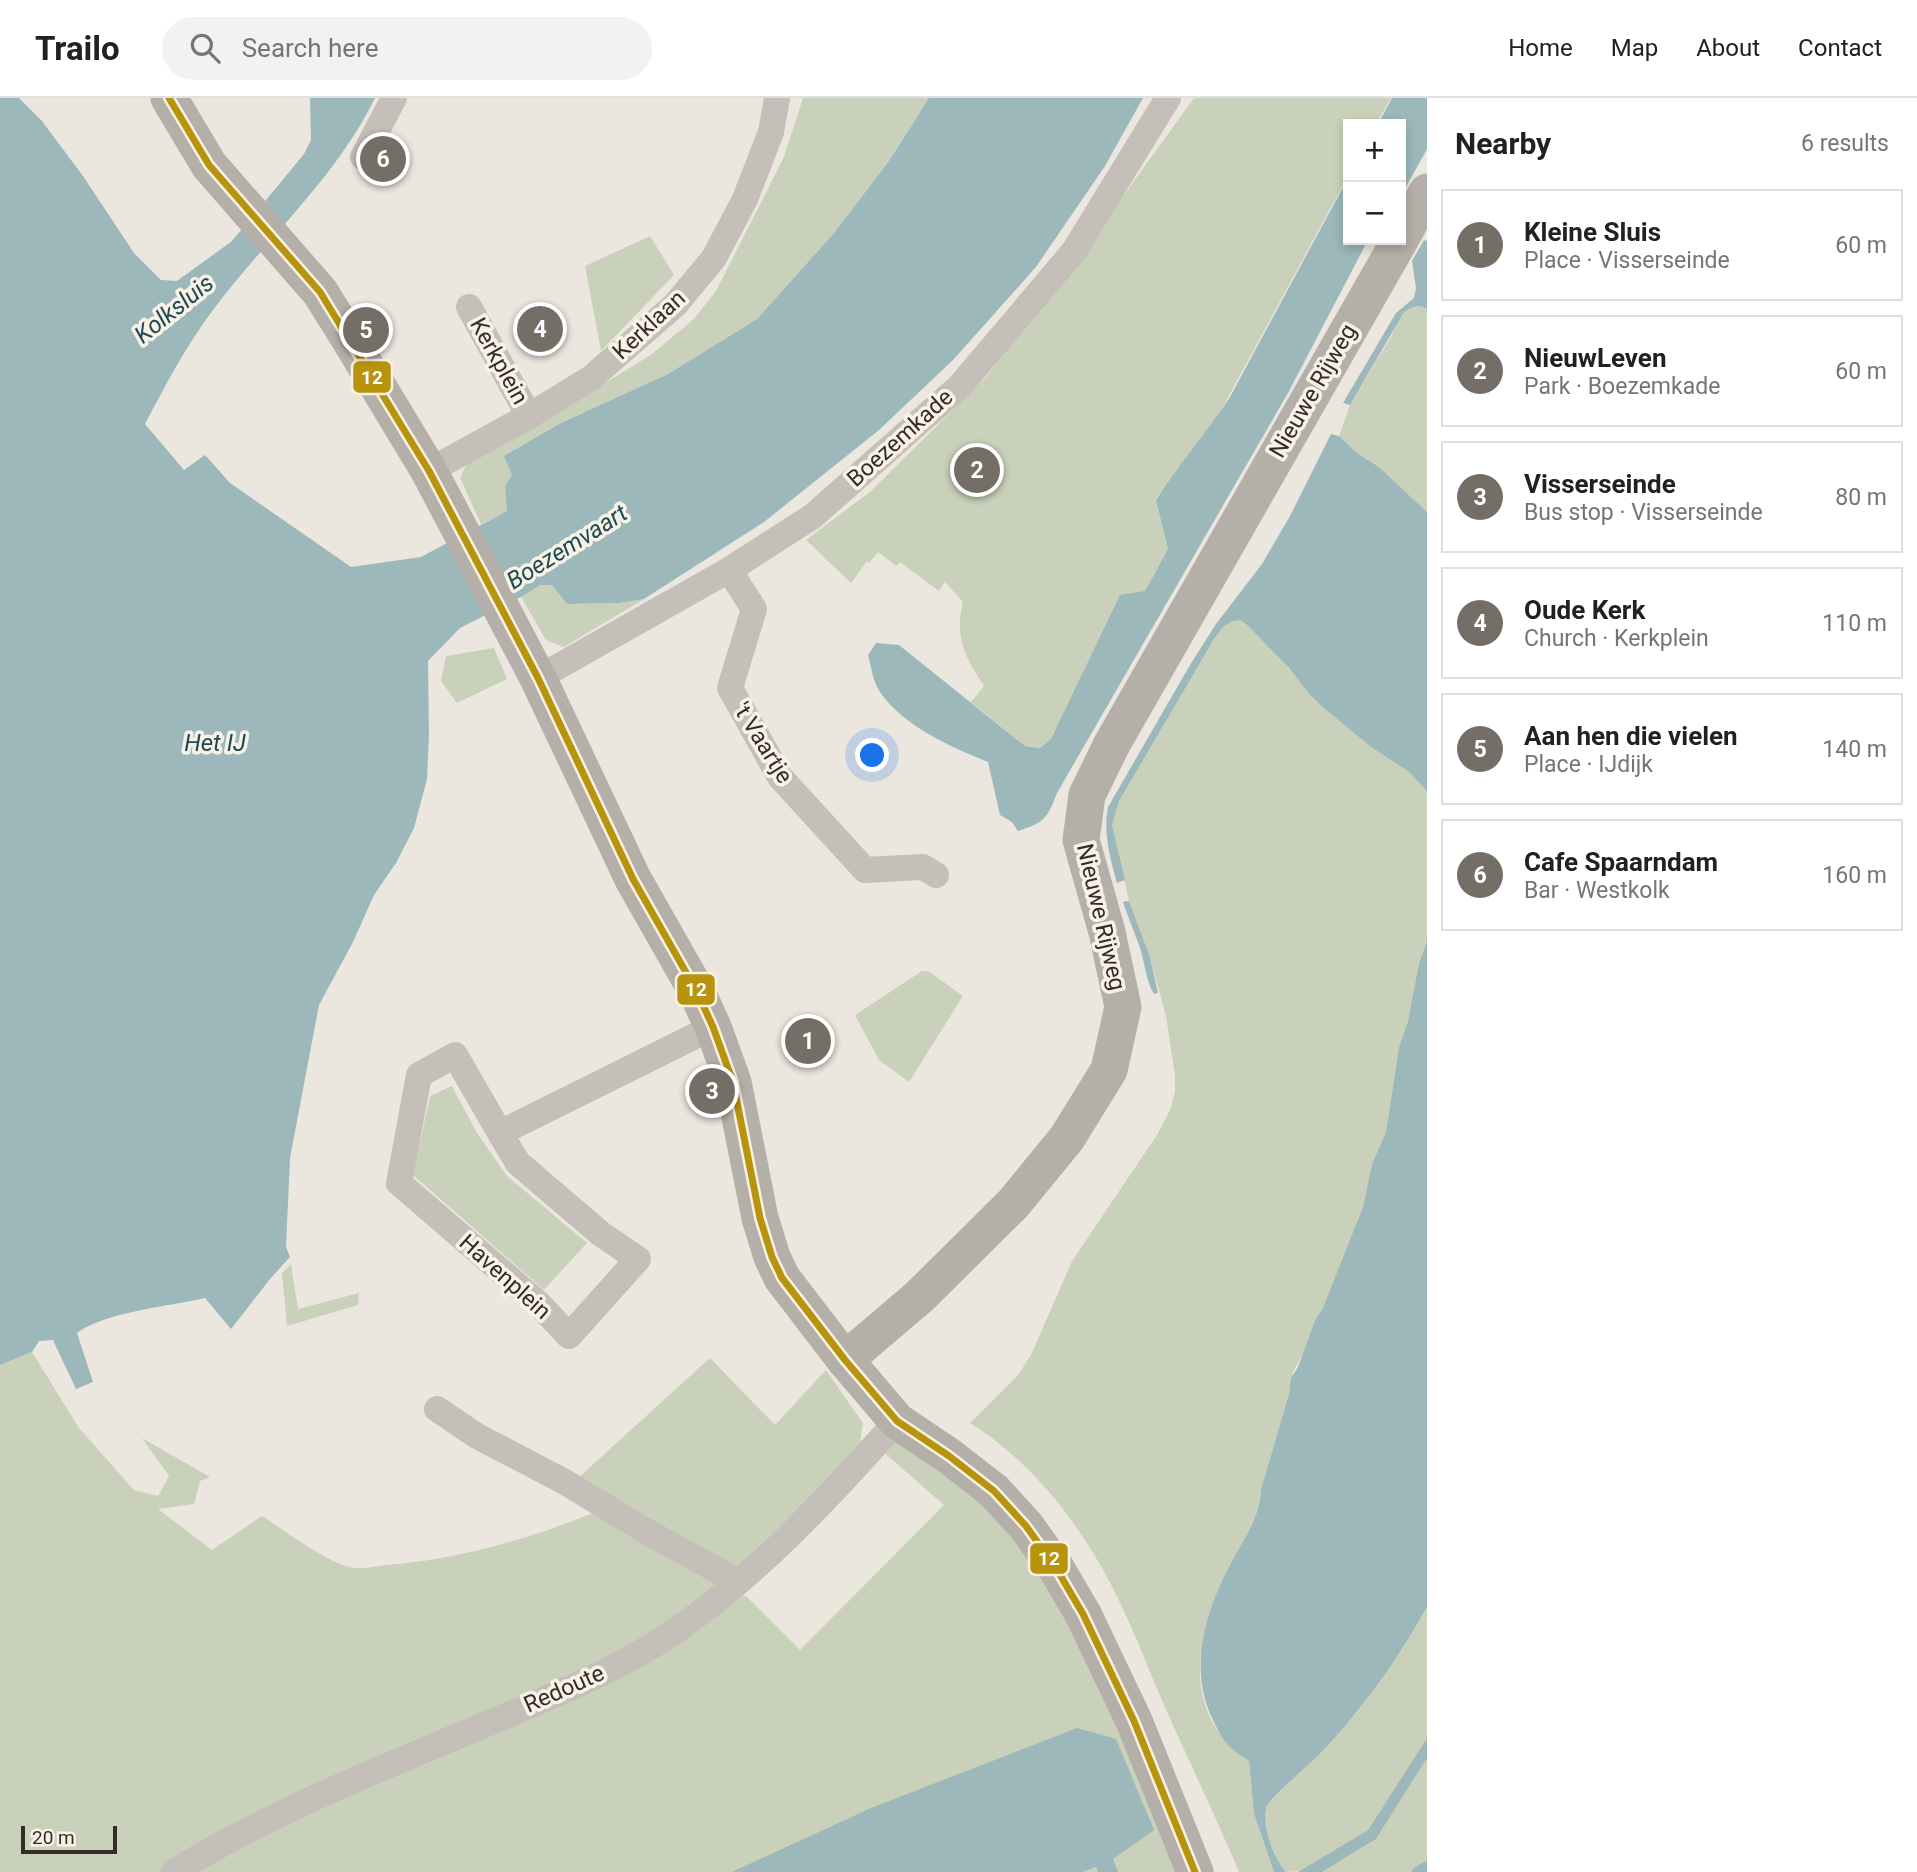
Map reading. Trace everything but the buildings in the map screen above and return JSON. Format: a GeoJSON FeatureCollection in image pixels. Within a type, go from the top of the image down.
{"type":"FeatureCollection","features":[{"type":"Feature","properties":{"kind":"street"},"geometry":{"type":"LineString","coordinates":[[169,98],[209,164],[320,292],[429,471],[538,678],[633,879],[696,990],[713,1027],[733,1082],[760,1218],[772,1257],[782,1278],[897,1422],[949,1456],[994,1491],[1026,1526],[1056,1568],[1083,1614],[1134,1721],[1195,1872]]}},
{"type":"Feature","properties":{"kind":"street"},"geometry":{"type":"LineString","coordinates":[[363,157],[394,98]]}},
{"type":"Feature","properties":{"kind":"street","name":"Kerklaan"},"geometry":{"type":"LineString","coordinates":[[429,471],[591,378],[675,305],[713,258],[745,199],[771,132],[777,98]]}},
{"type":"Feature","properties":{"kind":"street","name":"Boezemkade"},"geometry":{"type":"LineString","coordinates":[[538,678],[729,570],[813,516],[978,366],[1074,251],[1168,98]]}},
{"type":"Feature","properties":{"kind":"street","name":"Nieuwe Rijweg"},"geometry":{"type":"LineString","coordinates":[[1406,229],[1427,192]]}},
{"type":"Feature","properties":{"kind":"street","name":"Nieuwe Rijweg"},"geometry":{"type":"LineString","coordinates":[[845,1360],[919,1297],[1013,1204],[1067,1138],[1109,1070],[1122,1007],[1107,932],[1081,840],[1087,795],[1112,744],[1397,245]]}},
{"type":"Feature","properties":{"kind":"street","name":"Kerkplein"},"geometry":{"type":"LineString","coordinates":[[469,307],[529,416]]}},
{"type":"Feature","properties":{"kind":"street","name":"'t Vaartje"},"geometry":{"type":"LineString","coordinates":[[729,570],[754,609],[730,688],[780,777],[865,870],[923,867],[936,875]]}},
{"type":"Feature","properties":{"kind":"street"},"geometry":{"type":"LineString","coordinates":[[500,1133],[713,1027]]}},
{"type":"Feature","properties":{"kind":"street","name":"Havenplein"},"geometry":{"type":"LineString","coordinates":[[455,1055],[500,1133],[518,1163],[601,1234],[638,1259],[569,1336],[537,1303],[400,1183],[419,1075],[455,1055]]}},
{"type":"Feature","properties":{"kind":"street"},"geometry":{"type":"LineString","coordinates":[[437,1409],[477,1436],[565,1482],[644,1530],[737,1581]]}},
{"type":"Feature","properties":{"kind":"street","name":"Redoute"},"geometry":{"type":"LineString","coordinates":[[174,1872],[287,1811],[583,1683],[678,1629],[782,1542],[897,1422]]}},
{"type":"Feature","properties":{"kind":"green space"},"geometry":{"type":"Polygon","coordinates":[[[803,98],[929,98],[889,161],[834,233],[757,319],[668,374],[561,423],[505,456],[512,475],[505,486],[508,511],[481,524],[460,478],[470,457],[575,402],[652,354],[694,319],[716,291],[784,157],[803,98]]]}},
{"type":"Feature","properties":{"kind":"green space"},"geometry":{"type":"Polygon","coordinates":[[[1194,98],[1391,98],[1379,119],[1343,119],[1343,185],[1219,414],[1156,499],[1168,549],[1145,591],[1051,739],[1040,748],[1025,746],[971,702],[984,686],[971,666],[963,646],[960,626],[963,602],[945,582],[939,591],[900,562],[896,566],[878,552],[869,563],[867,561],[851,583],[806,540],[871,491],[985,378],[1076,261],[1194,98]]]}},
{"type":"Feature","properties":{"kind":"green space"},"geometry":{"type":"Polygon","coordinates":[[[650,236],[674,275],[601,351],[585,266],[650,236]]]}},
{"type":"Feature","properties":{"kind":"green space"},"geometry":{"type":"Polygon","coordinates":[[[1422,305],[1427,309],[1427,512],[1379,467],[1357,453],[1339,436],[1350,405],[1391,337],[1397,322],[1404,312],[1422,305]]]}},
{"type":"Feature","properties":{"kind":"green space"},"geometry":{"type":"Polygon","coordinates":[[[539,585],[552,585],[567,604],[619,603],[644,599],[564,647],[546,640],[521,597],[539,585]]]}},
{"type":"Feature","properties":{"kind":"green space"},"geometry":{"type":"Polygon","coordinates":[[[1232,620],[1240,620],[1246,624],[1326,710],[1371,747],[1409,772],[1427,791],[1427,941],[1419,963],[1408,1021],[1399,1047],[1386,1132],[1372,1164],[1363,1207],[1342,1264],[1293,1372],[1258,1509],[1219,1589],[1202,1642],[1202,1694],[1211,1719],[1226,1741],[1249,1761],[1254,1814],[1274,1872],[1239,1872],[1123,1609],[1078,1529],[1040,1482],[1018,1460],[970,1423],[1018,1375],[1031,1355],[1072,1261],[1157,1135],[1171,1108],[1175,1076],[1166,1016],[1150,957],[1129,901],[1112,825],[1119,801],[1189,680],[1214,639],[1232,620]]]}},
{"type":"Feature","properties":{"kind":"green space"},"geometry":{"type":"Polygon","coordinates":[[[494,648],[507,679],[457,703],[441,681],[446,656],[494,648]]]}},
{"type":"Feature","properties":{"kind":"green space"},"geometry":{"type":"Polygon","coordinates":[[[922,971],[928,971],[963,996],[909,1082],[879,1060],[855,1015],[922,971]]]}},
{"type":"Feature","properties":{"kind":"green space"},"geometry":{"type":"Polygon","coordinates":[[[452,1086],[477,1133],[507,1176],[587,1243],[544,1290],[413,1175],[430,1096],[452,1086]]]}},
{"type":"Feature","properties":{"kind":"green space"},"geometry":{"type":"Polygon","coordinates":[[[291,1264],[298,1309],[359,1293],[358,1305],[287,1326],[282,1273],[291,1264]]]}},
{"type":"Feature","properties":{"kind":"green space"},"geometry":{"type":"Polygon","coordinates":[[[32,1352],[79,1428],[134,1490],[158,1496],[169,1476],[142,1438],[210,1477],[200,1481],[194,1504],[158,1509],[212,1550],[262,1516],[317,1552],[354,1568],[417,1562],[476,1551],[533,1535],[616,1504],[577,1479],[710,1358],[775,1425],[826,1370],[863,1423],[860,1444],[819,1489],[705,1598],[638,1645],[161,1872],[0,1872],[0,1365],[32,1352]]]}},
{"type":"Feature","properties":{"kind":"green space"},"geometry":{"type":"Polygon","coordinates":[[[899,1441],[963,1485],[1022,1546],[1073,1626],[1181,1872],[187,1872],[742,1595],[800,1650],[944,1505],[881,1450],[886,1444],[899,1441]]]}},
{"type":"Feature","properties":{"kind":"green space"},"geometry":{"type":"Polygon","coordinates":[[[1427,1607],[1427,1738],[1368,1830],[1301,1871],[1286,1872],[1269,1840],[1267,1805],[1357,1712],[1404,1646],[1427,1607]]]}},
{"type":"Feature","properties":{"kind":"green space"},"geometry":{"type":"Polygon","coordinates":[[[1427,1758],[1427,1872],[1322,1872],[1376,1839],[1427,1758]]]}},
{"type":"Feature","properties":{"kind":"water","name":"Het IJ"},"geometry":{"type":"Polygon","coordinates":[[[0,98],[19,98],[42,121],[83,176],[134,253],[161,280],[177,281],[232,241],[304,154],[311,140],[310,98],[375,98],[341,155],[321,182],[203,324],[145,424],[184,470],[205,455],[230,483],[351,567],[421,557],[507,511],[505,486],[512,475],[504,456],[561,423],[668,374],[757,319],[834,233],[889,161],[929,98],[1143,98],[1105,166],[1036,267],[953,360],[879,430],[764,522],[644,599],[619,603],[567,604],[552,585],[540,585],[460,628],[428,661],[427,779],[414,828],[396,863],[374,895],[353,942],[319,1005],[290,1158],[286,1247],[290,1257],[231,1329],[205,1298],[121,1315],[77,1333],[93,1382],[76,1389],[53,1340],[39,1341],[32,1352],[0,1365],[0,98]]]}},
{"type":"Feature","properties":{"kind":"water"},"geometry":{"type":"Polygon","coordinates":[[[1392,98],[1427,98],[1427,149],[1406,187],[1406,119],[1381,119],[1392,98]]]}},
{"type":"Feature","properties":{"kind":"water"},"geometry":{"type":"Polygon","coordinates":[[[1343,187],[1343,245],[1365,245],[1288,393],[1050,809],[1040,822],[1018,831],[1012,822],[1000,815],[988,762],[929,734],[901,715],[878,688],[868,655],[876,643],[899,645],[1025,746],[1040,748],[1051,739],[1120,595],[1145,591],[1168,549],[1156,500],[1230,397],[1343,187]]]}},
{"type":"Feature","properties":{"kind":"water"},"geometry":{"type":"Polygon","coordinates":[[[1424,240],[1427,241],[1427,309],[1418,306],[1404,312],[1350,405],[1343,403],[1396,313],[1414,298],[1416,288],[1412,261],[1424,240]]]}},
{"type":"Feature","properties":{"kind":"water"},"geometry":{"type":"Polygon","coordinates":[[[1331,434],[1339,436],[1357,453],[1379,467],[1427,512],[1427,791],[1409,772],[1371,747],[1326,710],[1246,624],[1240,620],[1232,621],[1223,627],[1214,639],[1119,801],[1112,825],[1125,880],[1117,883],[1107,836],[1108,807],[1190,665],[1216,624],[1262,564],[1290,516],[1331,434]]]}},
{"type":"Feature","properties":{"kind":"water"},"geometry":{"type":"Polygon","coordinates":[[[1129,901],[1150,957],[1158,993],[1154,994],[1149,982],[1123,902],[1129,901]]]}},
{"type":"Feature","properties":{"kind":"water"},"geometry":{"type":"Polygon","coordinates":[[[1427,941],[1427,1607],[1394,1661],[1357,1712],[1267,1805],[1269,1840],[1286,1872],[1274,1872],[1254,1814],[1249,1761],[1224,1740],[1206,1702],[1201,1662],[1203,1641],[1214,1601],[1258,1509],[1291,1378],[1298,1367],[1315,1320],[1323,1308],[1363,1207],[1372,1164],[1386,1132],[1399,1047],[1408,1021],[1419,963],[1427,941]]]}},
{"type":"Feature","properties":{"kind":"water"},"geometry":{"type":"Polygon","coordinates":[[[1077,1728],[1116,1739],[1154,1830],[1113,1859],[1118,1872],[1098,1872],[1096,1867],[1082,1872],[732,1872],[871,1808],[1077,1728]]]}},
{"type":"Feature","properties":{"kind":"water"},"geometry":{"type":"Polygon","coordinates":[[[1427,1738],[1427,1758],[1376,1839],[1322,1872],[1298,1872],[1368,1830],[1427,1738]]]}},
{"type":"Feature","properties":{"kind":"waterway"},"geometry":{"type":"LineString","coordinates":[[1417,1872],[1427,1866]]}},
{"type":"Feature","properties":{"kind":"transit line","name":"12"},"geometry":{"type":"LineString","coordinates":[[169,98],[209,165],[320,292],[429,471],[538,678],[633,879],[696,990],[713,1027],[733,1082],[760,1218],[772,1257],[782,1278],[845,1360],[897,1421],[994,1491],[1026,1526],[1056,1568],[1083,1614],[1134,1721],[1195,1872]]}},
{"type":"Feature","properties":{"kind":"place","name":"Cafe Spaarndam"},"geometry":{"type":"Point","coordinates":[383,159]}},
{"type":"Feature","properties":{"kind":"place","name":"Oude Kerk"},"geometry":{"type":"Point","coordinates":[540,329]}},
{"type":"Feature","properties":{"kind":"place","name":"Aan hen die vielen"},"geometry":{"type":"Point","coordinates":[366,330]}},
{"type":"Feature","properties":{"kind":"place","name":"NieuwLeven"},"geometry":{"type":"Point","coordinates":[977,470]}},
{"type":"Feature","properties":{"kind":"place","name":"Kleine Sluis"},"geometry":{"type":"Point","coordinates":[808,1041]}},
{"type":"Feature","properties":{"kind":"place","name":"Visserseinde"},"geometry":{"type":"Point","coordinates":[712,1091]}},
{"type":"Feature","properties":{"kind":"water label","name":"Kolksluis"},"geometry":{"type":"Point","coordinates":[174,309]}},
{"type":"Feature","properties":{"kind":"water label","name":"Boezemvaart"},"geometry":{"type":"Point","coordinates":[567,547]}}]}
